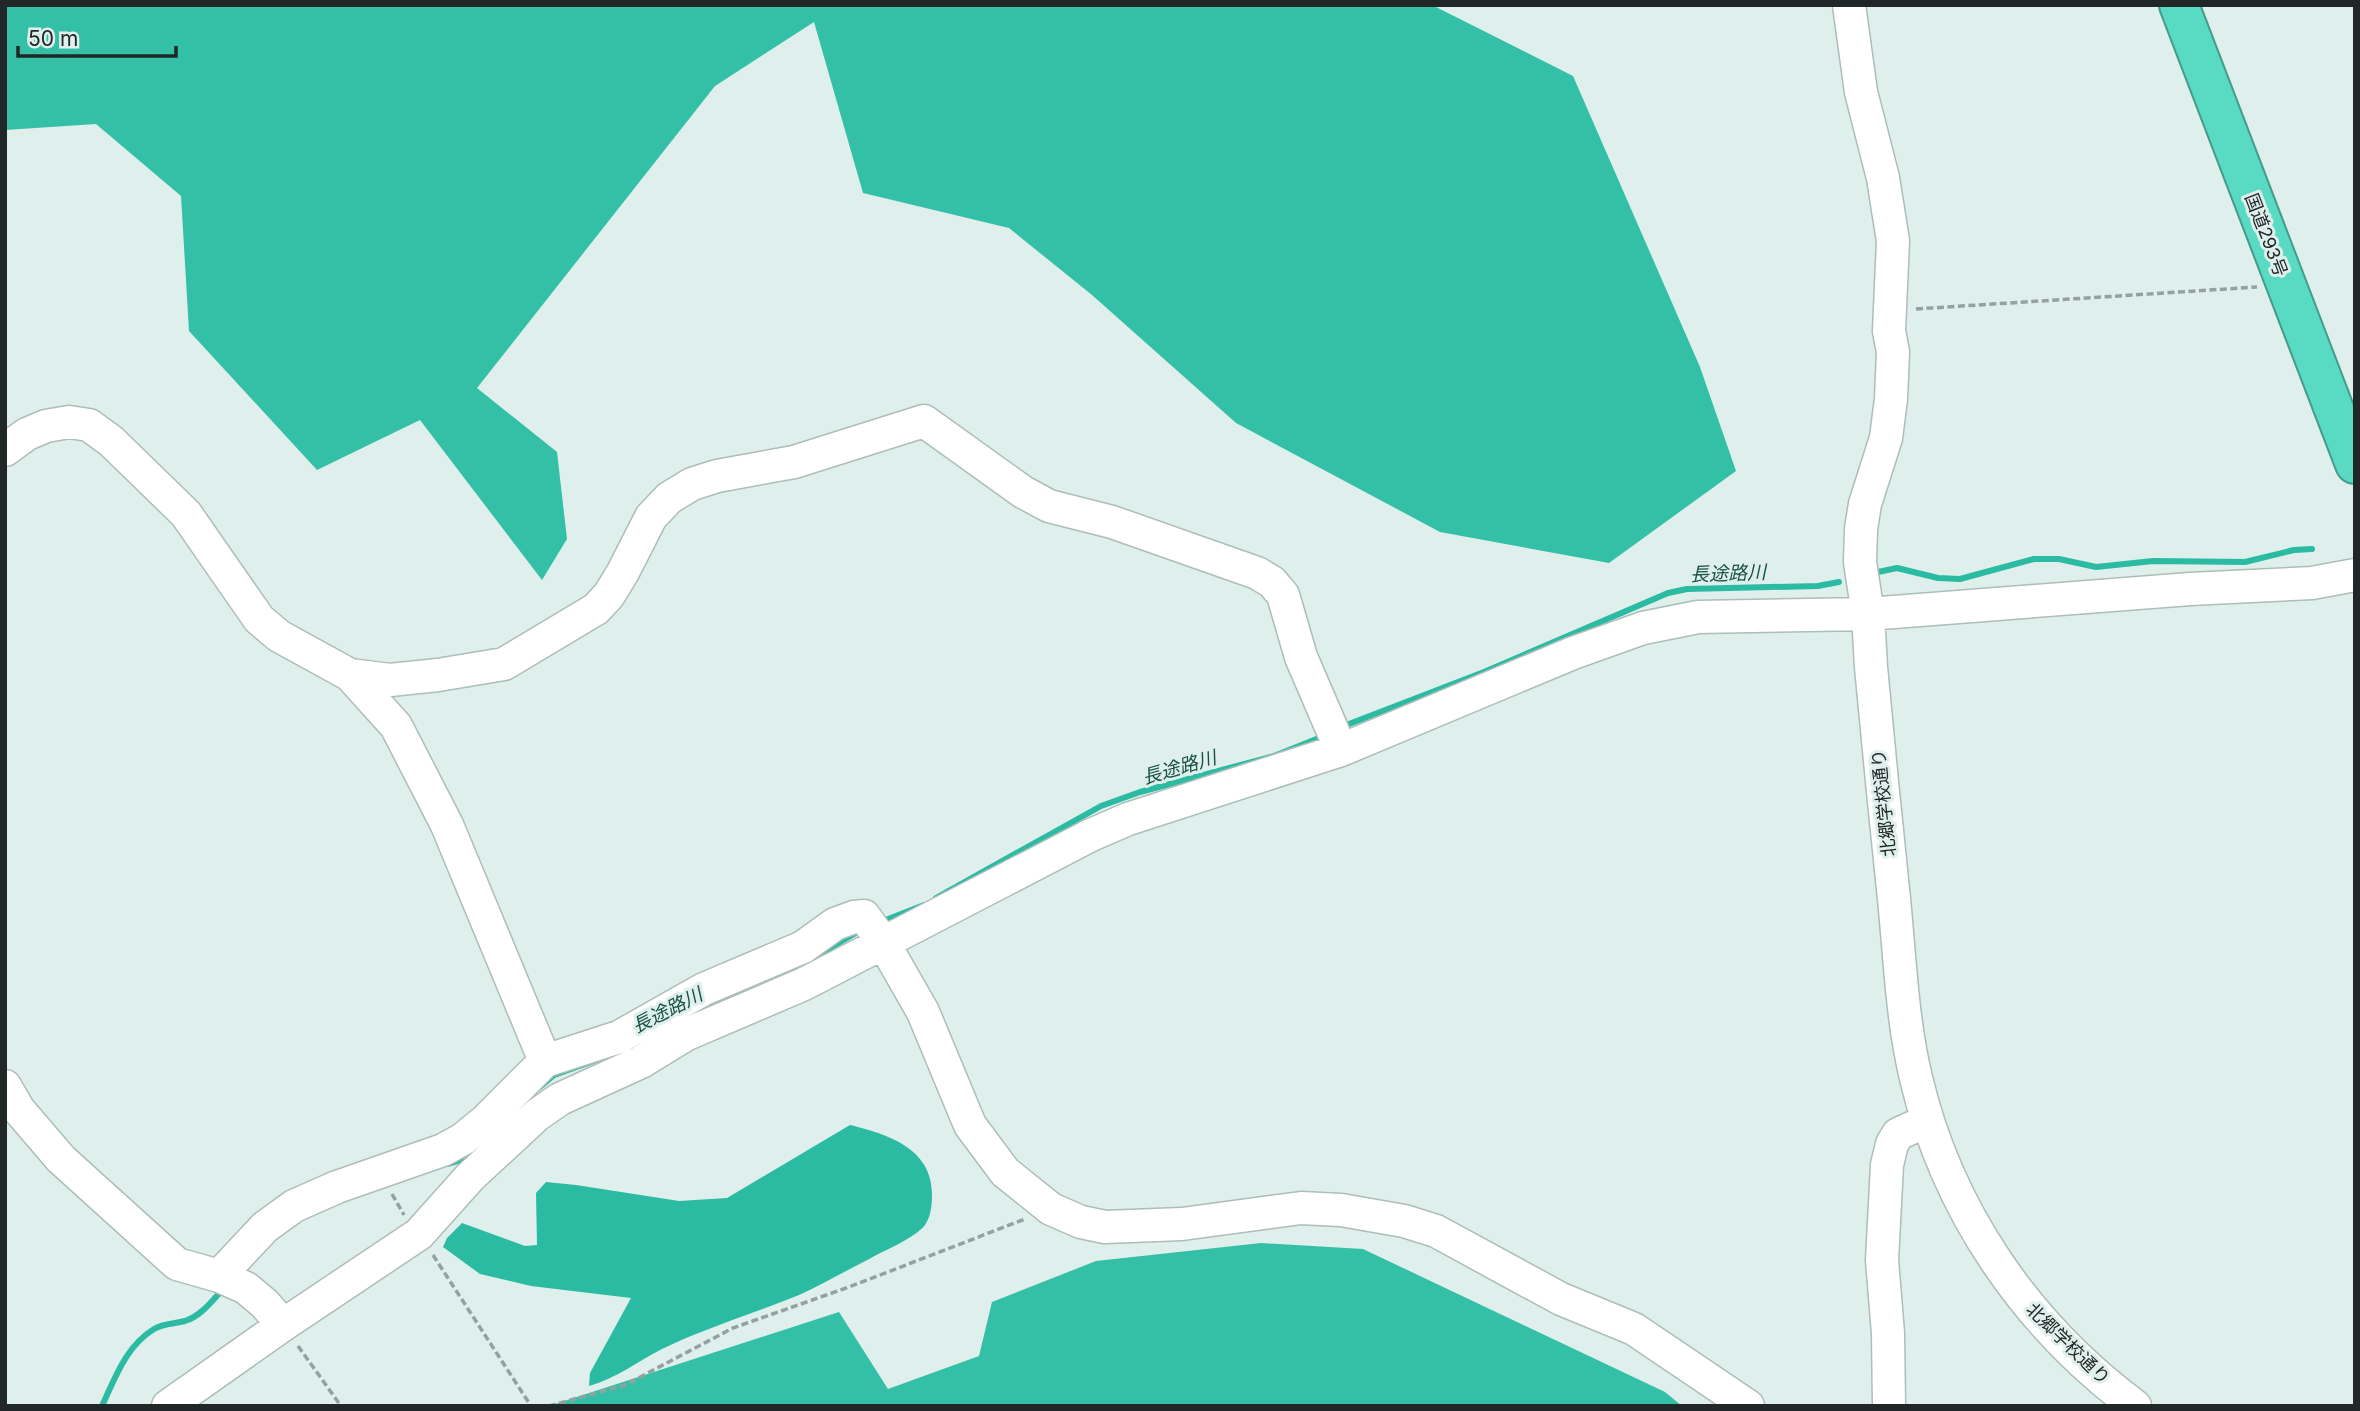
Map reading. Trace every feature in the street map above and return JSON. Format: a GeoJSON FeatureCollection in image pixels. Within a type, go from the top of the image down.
{"type":"FeatureCollection","features":[{"type":"Feature","properties":{"kind":"highway","name":"国道293号"},"geometry":{"type":"LineString","coordinates":[[2179,5],[2283,281],[2351,446]]}},
{"type":"Feature","properties":{"kind":"street","name":"北郷学校通り"},"geometry":{"type":"LineString","coordinates":[[1849,5],[1861,92],[1883,178],[1893,241],[1889,331],[1894,352],[1891,399],[1886,438],[1865,504],[1860,562],[1868,614],[1907,1033],[1927,1121],[1964,1208],[1997,1264],[2024,1302],[2100,1378],[2135,1406]]}},
{"type":"Feature","properties":{"kind":"street"},"geometry":{"type":"LineString","coordinates":[[350,675],[390,680],[504,664],[596,609],[609,595],[623,572],[651,517],[669,498],[692,484],[717,476],[794,462],[924,421],[1023,492],[1049,506],[1112,522],[1257,573],[1272,582],[1283,595],[1301,657],[1341,750]]}},
{"type":"Feature","properties":{"kind":"street"},"geometry":{"type":"LineString","coordinates":[[5,450],[27,434],[46,426],[69,422],[89,425],[111,440],[186,514],[259,619],[279,636],[350,675],[396,726],[447,825],[545,1061]]}},
{"type":"Feature","properties":{"kind":"street"},"geometry":{"type":"LineString","coordinates":[[168,1406],[419,1234],[470,1177],[537,1115],[560,1099],[641,1062],[685,1035],[804,984],[1013,874],[1128,819],[1341,750],[1573,653],[1643,628],[1698,617],[1868,614],[2190,589],[2312,583],[2355,575]]}},
{"type":"Feature","properties":{"kind":"street"},"geometry":{"type":"LineString","coordinates":[[219,1276],[265,1227],[294,1206],[337,1187],[443,1150],[463,1139],[485,1121],[545,1061],[619,1037],[676,1003],[803,947],[835,924],[864,916],[883,942],[923,1012],[970,1125],[1005,1172],[1051,1209],[1081,1222],[1105,1227],[1182,1224],[1301,1208],[1341,1210],[1415,1224],[1462,1243],[1560,1299],[1634,1329],[1748,1406]]}},
{"type":"Feature","properties":{"kind":"street"},"geometry":{"type":"LineString","coordinates":[[5,1086],[19,1110],[61,1159],[177,1264],[219,1276],[246,1288],[265,1304],[283,1325]]}},
{"type":"Feature","properties":{"kind":"street"},"geometry":{"type":"LineString","coordinates":[[1889,1406],[1888,1333],[1882,1260],[1886,1165],[1898,1134],[1927,1121]]}},
{"type":"Feature","properties":{"kind":"path"},"geometry":{"type":"LineString","coordinates":[[1890,310],[2251,289],[2283,281]]}},
{"type":"Feature","properties":{"kind":"path"},"geometry":{"type":"LineString","coordinates":[[388,1188],[531,1406]]}},
{"type":"Feature","properties":{"kind":"path"},"geometry":{"type":"LineString","coordinates":[[549,1406],[625,1385],[733,1328],[849,1287],[1051,1209]]}},
{"type":"Feature","properties":{"kind":"path"},"geometry":{"type":"LineString","coordinates":[[283,1325],[341,1406]]}},
{"type":"Feature","properties":{"kind":"shaded area"},"geometry":{"type":"Polygon","coordinates":[[[5,5],[1432,5],[1573,76],[1700,367],[1736,471],[1609,563],[1440,532],[1236,423],[1092,295],[1009,228],[863,193],[814,22],[715,86],[477,388],[557,452],[567,539],[542,580],[420,420],[317,470],[189,331],[181,196],[96,124],[5,130],[5,5]]]}},
{"type":"Feature","properties":{"kind":"shaded area"},"geometry":{"type":"Polygon","coordinates":[[[850,1125],[878,1133],[905,1146],[916,1154],[924,1165],[930,1178],[932,1202],[929,1218],[920,1230],[799,1295],[677,1342],[617,1375],[589,1386],[590,1373],[631,1298],[531,1286],[480,1274],[443,1247],[447,1238],[462,1223],[525,1246],[537,1245],[536,1193],[546,1182],[679,1201],[727,1198],[850,1125]]]}},
{"type":"Feature","properties":{"kind":"shaded area"},"geometry":{"type":"Polygon","coordinates":[[[1261,1243],[1363,1249],[1665,1392],[1682,1406],[549,1406],[839,1312],[888,1389],[979,1356],[992,1302],[1096,1261],[1261,1243]]]}},
{"type":"Feature","properties":{"kind":"waterway","name":"長途路川"},"geometry":{"type":"LineString","coordinates":[[1878,572],[1897,568],[1938,578],[1960,579],[2034,559],[2059,559],[2096,567],[2153,561],[2245,562],[2294,550],[2312,549]]}},
{"type":"Feature","properties":{"kind":"waterway","name":"長途路川"},"geometry":{"type":"LineString","coordinates":[[1349,724],[1484,672],[1668,593],[1687,589],[1818,586],[1839,582]]}},
{"type":"Feature","properties":{"kind":"waterway","name":"長途路川"},"geometry":{"type":"LineString","coordinates":[[936,898],[1101,806],[1140,792],[1274,756],[1319,738]]}},
{"type":"Feature","properties":{"kind":"waterway","name":"長途路川"},"geometry":{"type":"LineString","coordinates":[[878,923],[924,905]]}},
{"type":"Feature","properties":{"kind":"waterway","name":"長途路川"},"geometry":{"type":"LineString","coordinates":[[820,954],[859,931]]}},
{"type":"Feature","properties":{"kind":"waterway","name":"長途路川"},"geometry":{"type":"LineString","coordinates":[[696,1011],[782,976],[804,963]]}},
{"type":"Feature","properties":{"kind":"waterway","name":"長途路川"},"geometry":{"type":"LineString","coordinates":[[540,1087],[554,1075],[622,1051]]}},
{"type":"Feature","properties":{"kind":"waterway","name":"長途路川"},"geometry":{"type":"LineString","coordinates":[[447,1164],[464,1159],[477,1148]]}},
{"type":"Feature","properties":{"kind":"waterway","name":"長途路川"},"geometry":{"type":"LineString","coordinates":[[102,1406],[122,1363],[144,1336],[158,1327],[196,1316],[223,1289]]}}]}
